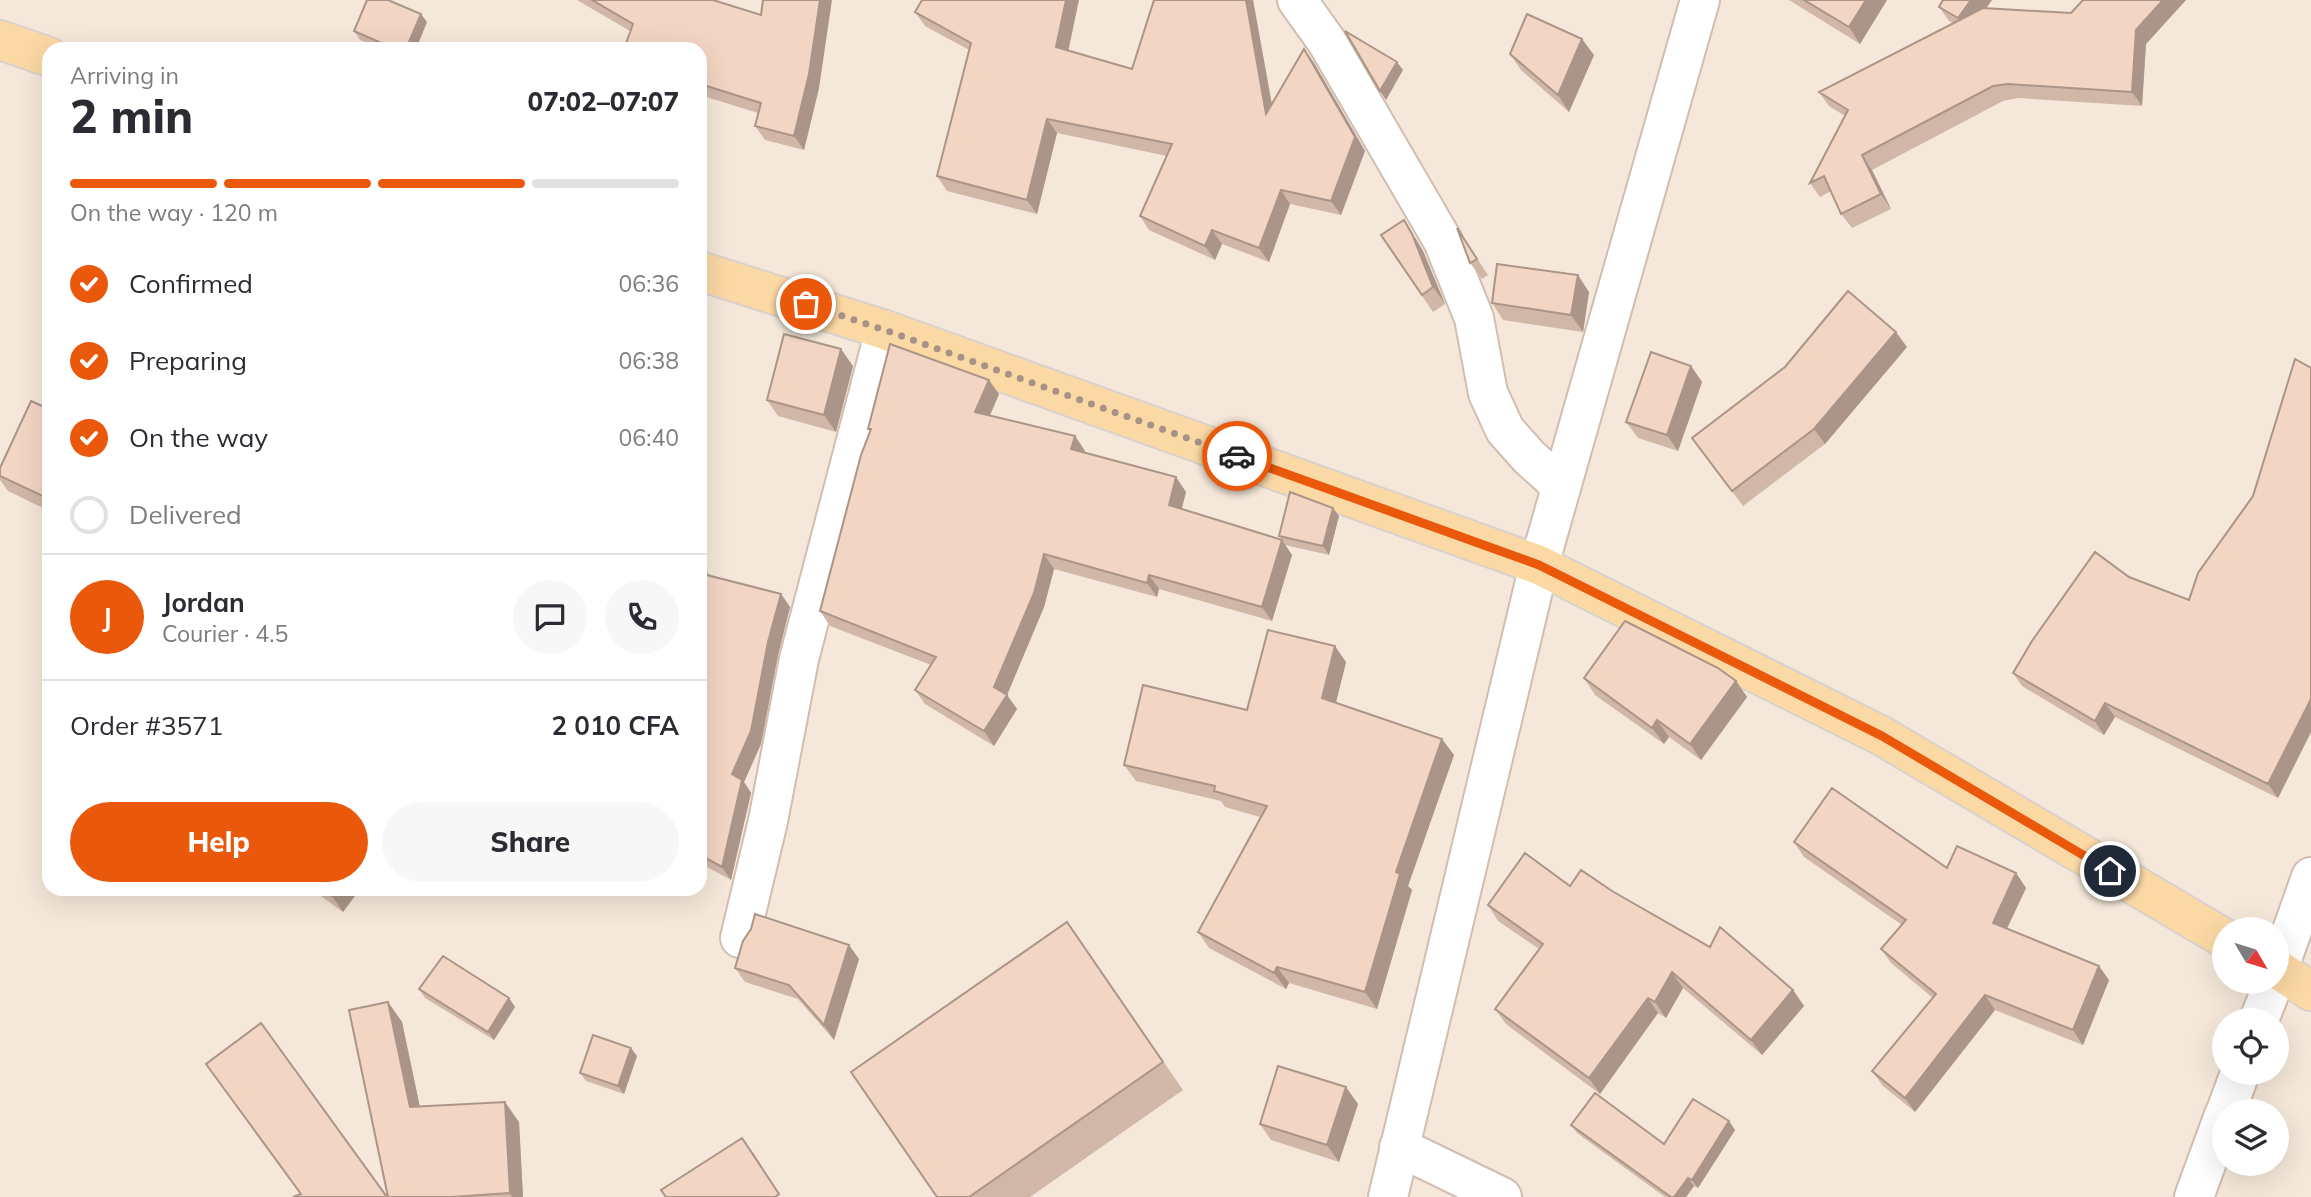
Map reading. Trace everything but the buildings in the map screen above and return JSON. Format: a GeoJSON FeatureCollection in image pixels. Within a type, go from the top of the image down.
{"type":"FeatureCollection","features":[{"type":"Feature","properties":{"kind":"main road"},"geometry":{"type":"LineString","coordinates":[[0,40],[42,55]]}},
{"type":"Feature","properties":{"kind":"main road"},"geometry":{"type":"LineString","coordinates":[[707,273],[885,330],[1539,565],[1882,736],[2212,931]]}},
{"type":"Feature","properties":{"kind":"main road"},"geometry":{"type":"LineString","coordinates":[[2289,980],[2311,991]]}},
{"type":"Feature","properties":{"kind":"street"},"geometry":{"type":"LineString","coordinates":[[1297,0],[1327,42],[1443,241],[1474,318],[1488,393],[1505,430],[1529,457],[1561,486]]}},
{"type":"Feature","properties":{"kind":"street"},"geometry":{"type":"LineString","coordinates":[[1388,1197],[1539,565],[1700,0]]}},
{"type":"Feature","properties":{"kind":"street"},"geometry":{"type":"LineString","coordinates":[[740,938],[768,821],[799,659],[885,330]]}},
{"type":"Feature","properties":{"kind":"street"},"geometry":{"type":"LineString","coordinates":[[2289,937],[2311,877]]}},
{"type":"Feature","properties":{"kind":"street"},"geometry":{"type":"LineString","coordinates":[[1399,1147],[1502,1197]]}},
{"type":"Feature","properties":{"kind":"street"},"geometry":{"type":"LineString","coordinates":[[2194,1197],[2212,1148]]}},
{"type":"Feature","properties":{"kind":"shaded area"},"geometry":{"type":"Polygon","coordinates":[[[0,0],[2311,0],[2311,1197],[0,1197],[0,0]]]}},
{"type":"Feature","properties":{"kind":"way so far"},"geometry":{"type":"LineString","coordinates":[[806,304],[1237,456]]}},
{"type":"Feature","properties":{"kind":"route"},"geometry":{"type":"LineString","coordinates":[[1237,456],[1539,565],[1882,736],[2110,871]]}}]}
